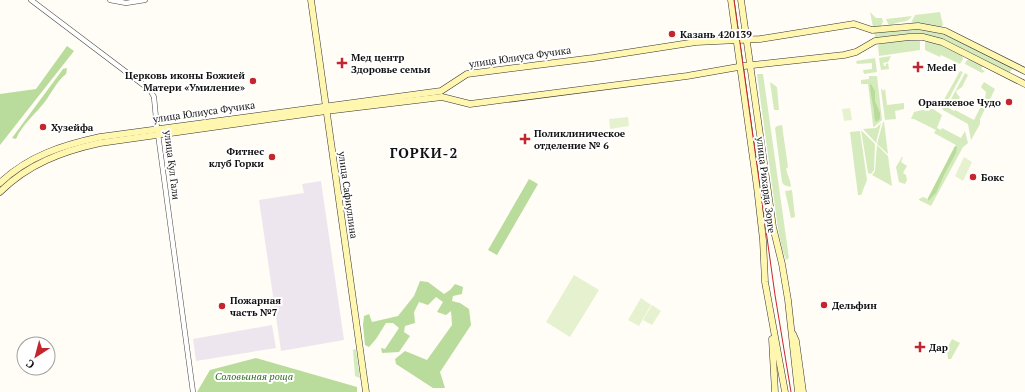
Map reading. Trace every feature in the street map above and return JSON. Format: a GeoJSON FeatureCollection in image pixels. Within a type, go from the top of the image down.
{"type":"FeatureCollection","features":[{"type":"Feature","properties":{"kind":"main road","name":"улица Сафиуллина"},"geometry":{"type":"LineString","coordinates":[[311,0],[366,392]]}},
{"type":"Feature","properties":{"kind":"main road","name":"улица Рихарда Зорге"},"geometry":{"type":"LineString","coordinates":[[731,0],[763,240],[765,282],[785,392]]}},
{"type":"Feature","properties":{"kind":"main road","name":"улица Рихарда Зорге"},"geometry":{"type":"LineString","coordinates":[[741,0],[773,227],[788,300],[798,392]]}},
{"type":"Feature","properties":{"kind":"main road","name":"улица Юлиуса Фучика"},"geometry":{"type":"LineString","coordinates":[[0,192],[16,177],[42,161],[75,149],[100,143],[157,132],[441,91],[467,74],[593,58],[696,42],[760,39],[854,24],[872,30],[918,26],[945,31],[1025,71]]}},
{"type":"Feature","properties":{"kind":"main road","name":"улица Юлиуса Фучика"},"geometry":{"type":"LineString","coordinates":[[326,108],[442,96],[470,104],[687,76],[740,67],[844,55],[856,52],[875,41],[909,36],[923,37],[942,42],[1025,84]]}},
{"type":"Feature","properties":{"kind":"main road","name":"улица Юлиуса Фучика"},"geometry":{"type":"LineString","coordinates":[[0,184],[20,167],[58,148],[100,137],[157,132]]}},
{"type":"Feature","properties":{"kind":"main road"},"geometry":{"type":"LineString","coordinates":[[772,325],[775,392]]}},
{"type":"Feature","properties":{"kind":"main road"},"geometry":{"type":"LineString","coordinates":[[790,325],[796,341],[803,392]]}},
{"type":"Feature","properties":{"kind":"street","name":"улица Кул Гали"},"geometry":{"type":"LineString","coordinates":[[31,0],[150,90],[154,98],[157,132],[192,392]]}},
{"type":"Feature","properties":{"kind":"street"},"geometry":{"type":"LineString","coordinates":[[110,0],[126,3],[145,0]]}},
{"type":"Feature","properties":{"kind":"shaded area"},"geometry":{"type":"Polygon","coordinates":[[[321,181],[344,340],[281,351],[259,200],[304,193],[302,184],[321,181]]]}},
{"type":"Feature","properties":{"kind":"shaded area"},"geometry":{"type":"Polygon","coordinates":[[[272,325],[276,348],[196,361],[193,339],[272,325]]]}},
{"type":"Feature","properties":{"kind":"green space"},"geometry":{"type":"Polygon","coordinates":[[[870,12],[876,18],[882,18],[883,22],[880,27],[873,27],[870,12]]]}},
{"type":"Feature","properties":{"kind":"green space"},"geometry":{"type":"Polygon","coordinates":[[[940,12],[943,25],[940,28],[911,23],[915,15],[940,12]]]}},
{"type":"Feature","properties":{"kind":"green space"},"geometry":{"type":"Polygon","coordinates":[[[912,16],[907,21],[889,26],[886,19],[912,16]]]}},
{"type":"Feature","properties":{"kind":"green space"},"geometry":{"type":"Polygon","coordinates":[[[919,29],[947,35],[1013,68],[1009,73],[943,40],[876,39],[874,33],[919,29]]]}},
{"type":"Feature","properties":{"kind":"green space"},"geometry":{"type":"Polygon","coordinates":[[[909,40],[920,41],[920,50],[879,56],[879,44],[909,40]]]}},
{"type":"Feature","properties":{"kind":"green space"},"geometry":{"type":"Polygon","coordinates":[[[927,41],[941,44],[962,55],[963,59],[960,64],[941,55],[940,57],[925,50],[925,43],[927,41]]]}},
{"type":"Feature","properties":{"kind":"green space"},"geometry":{"type":"Polygon","coordinates":[[[67,46],[74,51],[0,145],[0,94],[36,89],[67,46]]]}},
{"type":"Feature","properties":{"kind":"green space"},"geometry":{"type":"Polygon","coordinates":[[[891,56],[888,62],[883,63],[884,66],[886,66],[888,63],[889,69],[881,70],[879,58],[891,56]]]}},
{"type":"Feature","properties":{"kind":"green space"},"geometry":{"type":"Polygon","coordinates":[[[875,58],[877,72],[864,74],[863,70],[872,69],[872,63],[857,64],[856,61],[875,58]]]}},
{"type":"Feature","properties":{"kind":"green space"},"geometry":{"type":"Polygon","coordinates":[[[970,58],[983,66],[981,69],[985,71],[982,73],[965,64],[970,58]]]}},
{"type":"Feature","properties":{"kind":"green space"},"geometry":{"type":"Polygon","coordinates":[[[67,68],[66,74],[22,128],[16,139],[12,138],[63,69],[67,68]]]}},
{"type":"Feature","properties":{"kind":"green space"},"geometry":{"type":"Polygon","coordinates":[[[960,71],[963,72],[945,106],[954,111],[955,110],[974,120],[985,98],[986,92],[981,87],[984,82],[995,89],[980,119],[980,124],[971,140],[968,124],[943,110],[941,105],[960,71]]]}},
{"type":"Feature","properties":{"kind":"green space"},"geometry":{"type":"Polygon","coordinates":[[[965,73],[968,75],[962,87],[956,91],[960,97],[956,104],[950,101],[965,73]]]}},
{"type":"Feature","properties":{"kind":"green space"},"geometry":{"type":"Polygon","coordinates":[[[757,74],[763,74],[789,258],[786,260],[778,229],[757,74]]]}},
{"type":"Feature","properties":{"kind":"green space"},"geometry":{"type":"Polygon","coordinates":[[[869,76],[877,76],[882,120],[873,127],[868,84],[861,84],[861,80],[869,79],[869,76]]]}},
{"type":"Feature","properties":{"kind":"green space"},"geometry":{"type":"Polygon","coordinates":[[[770,82],[777,87],[779,110],[774,110],[770,82]]]}},
{"type":"Feature","properties":{"kind":"green space"},"geometry":{"type":"Polygon","coordinates":[[[871,84],[875,91],[875,101],[880,113],[880,119],[876,122],[870,90],[871,84]]]}},
{"type":"Feature","properties":{"kind":"green space"},"geometry":{"type":"Polygon","coordinates":[[[881,89],[883,91],[885,89],[887,105],[904,103],[904,109],[895,111],[896,119],[885,120],[881,89]]]}},
{"type":"Feature","properties":{"kind":"green space"},"geometry":{"type":"Polygon","coordinates":[[[850,108],[852,120],[844,121],[842,109],[850,108]]]}},
{"type":"Feature","properties":{"kind":"green space"},"geometry":{"type":"Polygon","coordinates":[[[930,109],[933,109],[942,115],[937,128],[941,130],[942,128],[961,138],[965,131],[968,143],[963,147],[931,206],[919,199],[923,197],[928,199],[956,145],[934,133],[936,130],[914,119],[911,119],[914,112],[922,110],[929,111],[930,109]]]}},
{"type":"Feature","properties":{"kind":"green space"},"geometry":{"type":"Polygon","coordinates":[[[628,117],[629,126],[610,129],[609,119],[628,117]]]}},
{"type":"Feature","properties":{"kind":"green space"},"geometry":{"type":"Polygon","coordinates":[[[884,122],[888,154],[877,144],[884,122]]]}},
{"type":"Feature","properties":{"kind":"green space"},"geometry":{"type":"Polygon","coordinates":[[[881,123],[876,143],[863,129],[876,128],[881,123]]]}},
{"type":"Feature","properties":{"kind":"green space"},"geometry":{"type":"Polygon","coordinates":[[[782,125],[788,167],[786,169],[791,183],[790,187],[784,185],[782,182],[775,128],[782,125]]]}},
{"type":"Feature","properties":{"kind":"green space"},"geometry":{"type":"Polygon","coordinates":[[[861,130],[875,144],[874,170],[871,174],[868,173],[861,130]]]}},
{"type":"Feature","properties":{"kind":"green space"},"geometry":{"type":"Polygon","coordinates":[[[860,131],[867,180],[861,195],[858,195],[850,132],[860,131]]]}},
{"type":"Feature","properties":{"kind":"green space"},"geometry":{"type":"Polygon","coordinates":[[[877,145],[888,156],[892,186],[872,175],[875,171],[877,145]]]}},
{"type":"Feature","properties":{"kind":"green space"},"geometry":{"type":"Polygon","coordinates":[[[955,146],[957,147],[956,153],[936,193],[928,201],[928,198],[955,146]]]}},
{"type":"Feature","properties":{"kind":"green space"},"geometry":{"type":"Polygon","coordinates":[[[902,157],[901,162],[907,166],[903,173],[906,175],[907,180],[905,184],[899,182],[896,167],[902,157]]]}},
{"type":"Feature","properties":{"kind":"green space"},"geometry":{"type":"Polygon","coordinates":[[[964,157],[972,162],[963,181],[955,176],[964,157]]]}},
{"type":"Feature","properties":{"kind":"green space"},"geometry":{"type":"Polygon","coordinates":[[[529,179],[538,184],[497,255],[488,250],[529,179]]]}},
{"type":"Feature","properties":{"kind":"green space"},"geometry":{"type":"Polygon","coordinates":[[[792,190],[795,217],[791,218],[785,191],[792,190]]]}},
{"type":"Feature","properties":{"kind":"green space"},"geometry":{"type":"Polygon","coordinates":[[[574,275],[599,290],[570,337],[546,322],[574,275]]]}},
{"type":"Feature","properties":{"kind":"green space"},"geometry":{"type":"Polygon","coordinates":[[[420,281],[428,282],[444,294],[455,284],[463,287],[462,294],[453,296],[452,301],[460,303],[469,309],[471,325],[440,372],[445,388],[433,388],[396,364],[395,359],[405,351],[427,360],[452,325],[451,311],[446,315],[437,312],[443,302],[436,297],[428,305],[419,302],[414,312],[415,323],[405,326],[404,332],[410,336],[399,352],[382,353],[381,348],[385,349],[399,328],[393,323],[386,323],[369,347],[365,345],[363,325],[364,316],[369,314],[372,322],[398,316],[414,296],[420,281]]]}},
{"type":"Feature","properties":{"kind":"green space"},"geometry":{"type":"Polygon","coordinates":[[[641,298],[651,305],[639,326],[628,320],[641,298]]]}},
{"type":"Feature","properties":{"kind":"green space"},"geometry":{"type":"Polygon","coordinates":[[[652,305],[661,311],[652,325],[643,320],[652,305]]]}},
{"type":"Feature","properties":{"kind":"green space"},"geometry":{"type":"Polygon","coordinates":[[[952,339],[960,343],[951,359],[948,359],[947,349],[952,339]]]}},
{"type":"Feature","properties":{"kind":"green space"},"geometry":{"type":"Polygon","coordinates":[[[355,349],[360,378],[355,376],[353,350],[355,349]]]}},
{"type":"Feature","properties":{"kind":"green space","name":"Соловьиная роща"},"geometry":{"type":"Polygon","coordinates":[[[256,358],[357,387],[357,392],[197,392],[210,370],[256,358]]]}},
{"type":"Feature","properties":{"kind":"tram line"},"geometry":{"type":"LineString","coordinates":[[734,0],[775,295],[791,392]]}},
{"type":"Feature","properties":{"kind":"place","name":"Казань 420139"},"geometry":{"type":"Point","coordinates":[672,34]}},
{"type":"Feature","properties":{"kind":"place","name":"Мед центр Здоровье семьи"},"geometry":{"type":"Point","coordinates":[342,63]}},
{"type":"Feature","properties":{"kind":"place","name":"Medel"},"geometry":{"type":"Point","coordinates":[918,67]}},
{"type":"Feature","properties":{"kind":"place","name":"Церковь иконы Божией Матери «Умиление»"},"geometry":{"type":"Point","coordinates":[253,81]}},
{"type":"Feature","properties":{"kind":"place","name":"Оранжевое Чудо"},"geometry":{"type":"Point","coordinates":[1009,102]}},
{"type":"Feature","properties":{"kind":"place","name":"Хузейфа"},"geometry":{"type":"Point","coordinates":[43,127]}},
{"type":"Feature","properties":{"kind":"place","name":"Поликлиническое отделение № 6"},"geometry":{"type":"Point","coordinates":[525,139]}},
{"type":"Feature","properties":{"kind":"place","name":"Фитнес клуб Горки"},"geometry":{"type":"Point","coordinates":[272,157]}},
{"type":"Feature","properties":{"kind":"place","name":"Бокс"},"geometry":{"type":"Point","coordinates":[973,177]}},
{"type":"Feature","properties":{"kind":"place","name":"Дельфин"},"geometry":{"type":"Point","coordinates":[824,305]}},
{"type":"Feature","properties":{"kind":"place","name":"Пожарная часть №7"},"geometry":{"type":"Point","coordinates":[222,306]}},
{"type":"Feature","properties":{"kind":"place","name":"Дар"},"geometry":{"type":"Point","coordinates":[920,347]}},
{"type":"Feature","properties":{"kind":"district","name":"ГОРКИ-2"},"geometry":{"type":"Point","coordinates":[424,152]}}]}
